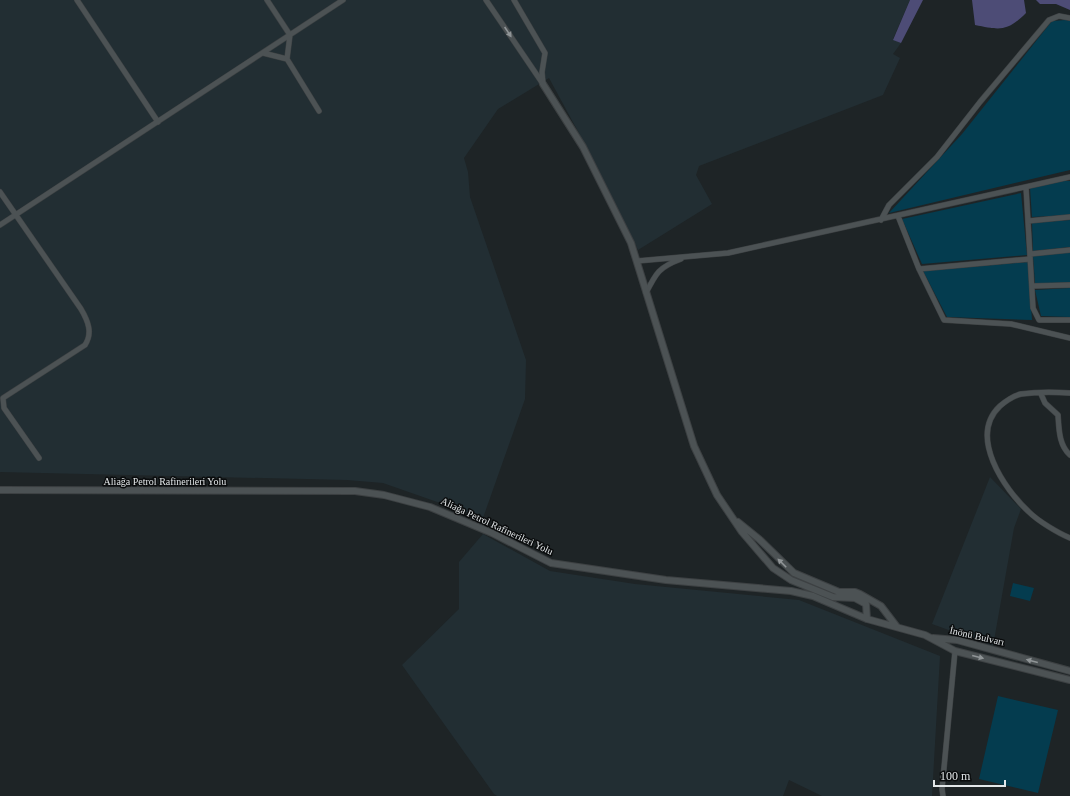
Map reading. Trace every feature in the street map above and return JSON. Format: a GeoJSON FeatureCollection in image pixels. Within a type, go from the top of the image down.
{"type":"FeatureCollection","features":[{"type":"Feature","properties":{"kind":"street"},"geometry":{"type":"LineString","coordinates":[[78,0],[158,122]]}},
{"type":"Feature","properties":{"kind":"street"},"geometry":{"type":"LineString","coordinates":[[267,0],[290,35],[287,59],[319,111]]}},
{"type":"Feature","properties":{"kind":"street"},"geometry":{"type":"LineString","coordinates":[[0,225],[343,0]]}},
{"type":"Feature","properties":{"kind":"street"},"geometry":{"type":"LineString","coordinates":[[486,0],[543,84],[583,147],[621,222],[637,261],[694,446],[716,494],[742,532],[773,568],[790,580],[811,588],[839,592],[855,592],[881,606],[897,628]]}},
{"type":"Feature","properties":{"kind":"street"},"geometry":{"type":"LineString","coordinates":[[514,0],[545,53],[542,72],[543,84]]}},
{"type":"Feature","properties":{"kind":"street"},"geometry":{"type":"LineString","coordinates":[[881,220],[889,205],[937,157],[980,102],[1049,20],[1059,16],[1070,18]]}},
{"type":"Feature","properties":{"kind":"street"},"geometry":{"type":"LineString","coordinates":[[263,53],[287,59]]}},
{"type":"Feature","properties":{"kind":"street"},"geometry":{"type":"LineString","coordinates":[[637,261],[715,254],[741,250],[1070,177]]}},
{"type":"Feature","properties":{"kind":"street"},"geometry":{"type":"LineString","coordinates":[[1026,187],[1033,308],[1039,320],[1070,320]]}},
{"type":"Feature","properties":{"kind":"street"},"geometry":{"type":"LineString","coordinates":[[0,192],[81,309],[89,327],[88,338],[85,345],[3,398],[4,408],[38,458]]}},
{"type":"Feature","properties":{"kind":"street"},"geometry":{"type":"LineString","coordinates":[[898,216],[919,269],[944,320],[1011,324],[1070,338]]}},
{"type":"Feature","properties":{"kind":"street"},"geometry":{"type":"LineString","coordinates":[[1028,221],[1070,217]]}},
{"type":"Feature","properties":{"kind":"street"},"geometry":{"type":"LineString","coordinates":[[919,269],[1070,250]]}},
{"type":"Feature","properties":{"kind":"street"},"geometry":{"type":"LineString","coordinates":[[646,293],[657,271],[669,263],[686,257]]}},
{"type":"Feature","properties":{"kind":"street"},"geometry":{"type":"LineString","coordinates":[[1032,286],[1070,284]]}},
{"type":"Feature","properties":{"kind":"street"},"geometry":{"type":"LineString","coordinates":[[1070,393],[1053,392],[1041,394],[1021,394],[1007,400],[994,413],[989,423],[988,447],[994,465],[1010,489],[1029,513],[1070,538]]}},
{"type":"Feature","properties":{"kind":"street"},"geometry":{"type":"LineString","coordinates":[[1041,394],[1045,404],[1058,415],[1060,438],[1064,450],[1070,455]]}},
{"type":"Feature","properties":{"kind":"street","name":"Aliağa Petrol Rafinerileri Yolu"},"geometry":{"type":"LineString","coordinates":[[0,490],[355,491],[384,495],[430,507],[492,533],[551,563],[666,580],[790,591],[813,596],[867,619],[929,637]]}},
{"type":"Feature","properties":{"kind":"street"},"geometry":{"type":"LineString","coordinates":[[734,519],[759,539],[794,574],[814,582],[833,597],[850,596],[866,604],[867,619]]}},
{"type":"Feature","properties":{"kind":"street"},"geometry":{"type":"LineString","coordinates":[[800,584],[803,577]]}},
{"type":"Feature","properties":{"kind":"street"},"geometry":{"type":"LineString","coordinates":[[811,588],[814,582]]}},
{"type":"Feature","properties":{"kind":"street","name":"İnönü Bulvarı"},"geometry":{"type":"LineString","coordinates":[[929,637],[955,651],[1070,680]]}},
{"type":"Feature","properties":{"kind":"street","name":"İnönü Bulvarı"},"geometry":{"type":"LineString","coordinates":[[929,637],[957,640],[1070,671]]}},
{"type":"Feature","properties":{"kind":"street"},"geometry":{"type":"LineString","coordinates":[[942,796],[955,651]]}},
{"type":"Feature","properties":{"kind":"shaded area"},"geometry":{"type":"Polygon","coordinates":[[[0,0],[910,0],[893,39],[901,43],[893,54],[900,58],[883,95],[699,166],[696,175],[712,204],[638,250],[587,148],[549,78],[498,109],[464,158],[468,172],[470,197],[526,360],[525,399],[483,518],[383,483],[347,480],[0,472],[0,0]]]}},
{"type":"Feature","properties":{"kind":"shaded area"},"geometry":{"type":"Polygon","coordinates":[[[910,0],[923,0],[901,43],[893,40],[910,0]]]}},
{"type":"Feature","properties":{"kind":"shaded area"},"geometry":{"type":"Polygon","coordinates":[[[972,0],[1024,0],[1026,13],[1014,24],[1003,28],[991,28],[975,25],[972,0]]]}},
{"type":"Feature","properties":{"kind":"shaded area"},"geometry":{"type":"Polygon","coordinates":[[[1036,0],[1070,0],[1070,10],[1056,4],[1040,4],[1036,0]]]}},
{"type":"Feature","properties":{"kind":"shaded area"},"geometry":{"type":"Polygon","coordinates":[[[1052,21],[1070,21],[1070,170],[889,213],[962,134],[1052,21]]]}},
{"type":"Feature","properties":{"kind":"shaded area"},"geometry":{"type":"Polygon","coordinates":[[[1061,181],[1070,181],[1070,215],[1032,217],[1030,188],[1061,181]]]}},
{"type":"Feature","properties":{"kind":"shaded area"},"geometry":{"type":"Polygon","coordinates":[[[1021,193],[1027,255],[922,264],[902,219],[1021,193]]]}},
{"type":"Feature","properties":{"kind":"shaded area"},"geometry":{"type":"Polygon","coordinates":[[[1070,220],[1070,247],[1033,251],[1032,223],[1070,220]]]}},
{"type":"Feature","properties":{"kind":"shaded area"},"geometry":{"type":"Polygon","coordinates":[[[1070,252],[1070,283],[1035,283],[1033,256],[1070,252]]]}},
{"type":"Feature","properties":{"kind":"shaded area"},"geometry":{"type":"Polygon","coordinates":[[[1028,262],[1032,320],[947,317],[923,271],[1028,262]]]}},
{"type":"Feature","properties":{"kind":"shaded area"},"geometry":{"type":"Polygon","coordinates":[[[1070,288],[1070,317],[1041,316],[1035,290],[1070,288]]]}},
{"type":"Feature","properties":{"kind":"shaded area"},"geometry":{"type":"Polygon","coordinates":[[[990,477],[1021,509],[1014,528],[993,646],[932,624],[990,477]]]}},
{"type":"Feature","properties":{"kind":"shaded area"},"geometry":{"type":"Polygon","coordinates":[[[483,534],[550,571],[635,584],[799,600],[940,656],[932,796],[822,796],[789,780],[783,796],[497,796],[494,794],[402,665],[459,609],[459,562],[483,534]]]}},
{"type":"Feature","properties":{"kind":"shaded area"},"geometry":{"type":"Polygon","coordinates":[[[1013,583],[1034,588],[1030,601],[1010,596],[1013,583]]]}},
{"type":"Feature","properties":{"kind":"shaded area"},"geometry":{"type":"Polygon","coordinates":[[[998,696],[1058,710],[1038,793],[979,779],[998,696]]]}}]}
